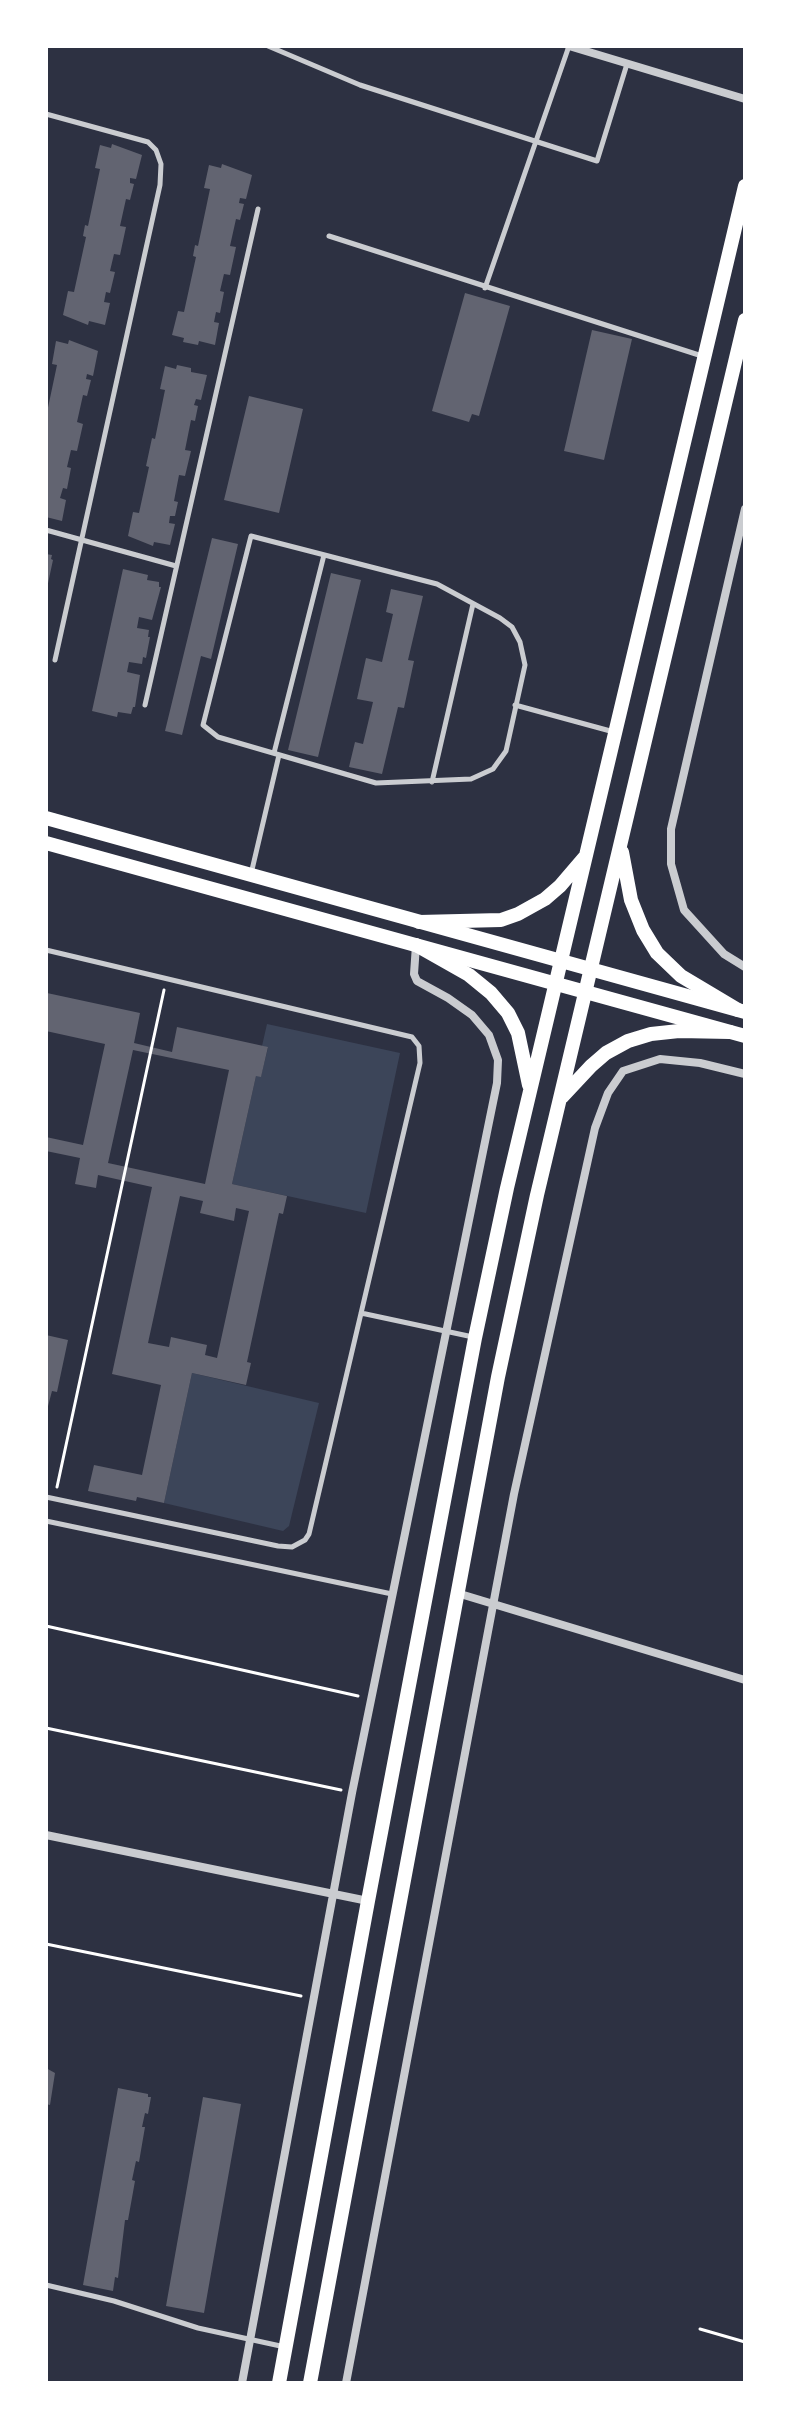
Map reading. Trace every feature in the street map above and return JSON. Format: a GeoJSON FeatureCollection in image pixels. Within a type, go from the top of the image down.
{"type":"FeatureCollection","features":[{"type":"Feature","properties":{"kind":"main road"},"geometry":{"type":"LineString","coordinates":[[279,2383],[475,1338],[530,1091],[745,186]]}},
{"type":"Feature","properties":{"kind":"main road"},"geometry":{"type":"LineString","coordinates":[[310,2383],[498,1377],[559,1101],[745,320]]}},
{"type":"Feature","properties":{"kind":"main road"},"geometry":{"type":"LineString","coordinates":[[46,818],[742,1011]]}},
{"type":"Feature","properties":{"kind":"main road"},"geometry":{"type":"LineString","coordinates":[[46,843],[745,1036]]}},
{"type":"Feature","properties":{"kind":"main road"},"geometry":{"type":"LineString","coordinates":[[620,845],[631,900],[643,930],[657,953],[681,976],[742,1011]]}},
{"type":"Feature","properties":{"kind":"main road"},"geometry":{"type":"LineString","coordinates":[[419,922],[501,920],[518,914],[545,899],[587,855]]}},
{"type":"Feature","properties":{"kind":"main road"},"geometry":{"type":"LineString","coordinates":[[416,945],[469,975],[491,993],[508,1013],[518,1033],[530,1091]]}},
{"type":"Feature","properties":{"kind":"main road"},"geometry":{"type":"LineString","coordinates":[[559,1101],[591,1066],[628,1041],[651,1034],[679,1031],[730,1032]]}},
{"type":"Feature","properties":{"kind":"street"},"geometry":{"type":"LineString","coordinates":[[569,46],[745,99]]}},
{"type":"Feature","properties":{"kind":"street"},"geometry":{"type":"LineString","coordinates":[[745,509],[671,829],[671,864],[684,910],[724,954],[745,967]]}},
{"type":"Feature","properties":{"kind":"street"},"geometry":{"type":"LineString","coordinates":[[242,2383],[352,1793],[497,1083],[498,1060],[489,1035],[472,1015],[417,981],[414,974],[416,945]]}},
{"type":"Feature","properties":{"kind":"street"},"geometry":{"type":"LineString","coordinates":[[346,2383],[514,1494],[595,1128],[608,1093],[623,1071],[660,1059],[700,1063],[745,1074]]}},
{"type":"Feature","properties":{"kind":"street"},"geometry":{"type":"LineString","coordinates":[[457,1593],[745,1680]]}},
{"type":"Feature","properties":{"kind":"street"},"geometry":{"type":"LineString","coordinates":[[46,1835],[368,1901]]}},
{"type":"Feature","properties":{"kind":"lane"},"geometry":{"type":"LineString","coordinates":[[268,46],[360,85],[597,161],[627,64]]}},
{"type":"Feature","properties":{"kind":"lane"},"geometry":{"type":"LineString","coordinates":[[485,288],[569,46]]}},
{"type":"Feature","properties":{"kind":"lane"},"geometry":{"type":"LineString","coordinates":[[46,114],[148,142],[156,150],[161,164],[160,185],[55,660]]}},
{"type":"Feature","properties":{"kind":"lane"},"geometry":{"type":"LineString","coordinates":[[145,705],[258,209]]}},
{"type":"Feature","properties":{"kind":"lane"},"geometry":{"type":"LineString","coordinates":[[329,236],[705,357]]}},
{"type":"Feature","properties":{"kind":"lane"},"geometry":{"type":"LineString","coordinates":[[46,530],[177,566]]}},
{"type":"Feature","properties":{"kind":"lane"},"geometry":{"type":"LineString","coordinates":[[251,536],[437,584],[473,604],[512,627],[520,642],[525,665],[506,751],[493,769],[471,779],[376,783],[218,737],[203,725],[251,536]]}},
{"type":"Feature","properties":{"kind":"lane"},"geometry":{"type":"LineString","coordinates":[[250,875],[324,555]]}},
{"type":"Feature","properties":{"kind":"lane"},"geometry":{"type":"LineString","coordinates":[[432,782],[473,604]]}},
{"type":"Feature","properties":{"kind":"lane"},"geometry":{"type":"LineString","coordinates":[[515,705],[616,732]]}},
{"type":"Feature","properties":{"kind":"lane"},"geometry":{"type":"LineString","coordinates":[[46,950],[412,1037],[419,1046],[420,1063],[309,1534],[305,1540],[292,1547],[278,1546],[46,1497]]}},
{"type":"Feature","properties":{"kind":"lane"},"geometry":{"type":"LineString","coordinates":[[361,1313],[475,1338]]}},
{"type":"Feature","properties":{"kind":"lane"},"geometry":{"type":"LineString","coordinates":[[46,1521],[393,1595]]}},
{"type":"Feature","properties":{"kind":"lane"},"geometry":{"type":"LineString","coordinates":[[46,2285],[114,2301],[198,2328],[286,2347]]}},
{"type":"Feature","properties":{"kind":"path"},"geometry":{"type":"LineString","coordinates":[[55,1499],[166,979]]}},
{"type":"Feature","properties":{"kind":"path"},"geometry":{"type":"LineString","coordinates":[[46,1626],[372,1699]]}},
{"type":"Feature","properties":{"kind":"path"},"geometry":{"type":"LineString","coordinates":[[46,1728],[352,1793]]}},
{"type":"Feature","properties":{"kind":"path"},"geometry":{"type":"LineString","coordinates":[[46,1944],[314,1999]]}},
{"type":"Feature","properties":{"kind":"path"},"geometry":{"type":"LineString","coordinates":[[700,2329],[745,2342]]}},
{"type":"Feature","properties":{"kind":"shaded area"},"geometry":{"type":"Polygon","coordinates":[[[267,1024],[400,1053],[366,1213],[232,1184],[256,1076],[261,1076],[268,1048],[262,1046],[267,1024]]]}},
{"type":"Feature","properties":{"kind":"shaded area"},"geometry":{"type":"Polygon","coordinates":[[[192,1373],[319,1403],[289,1526],[283,1531],[164,1503],[192,1373]]]}},
{"type":"Feature","properties":{"kind":"building"},"geometry":{"type":"Polygon","coordinates":[[[112,144],[142,155],[136,179],[130,178],[130,183],[134,184],[130,200],[126,199],[120,226],[126,227],[120,255],[114,254],[110,271],[115,272],[110,293],[106,292],[104,302],[110,303],[105,325],[89,321],[88,325],[63,315],[68,291],[74,292],[86,237],[83,236],[85,225],[88,226],[100,169],[95,168],[100,145],[111,148],[112,144]]]}},
{"type":"Feature","properties":{"kind":"building"},"geometry":{"type":"Polygon","coordinates":[[[222,164],[252,175],[246,199],[240,198],[239,203],[244,204],[240,220],[236,219],[230,246],[236,247],[230,275],[224,274],[220,291],[224,292],[220,313],[216,312],[214,322],[219,323],[215,345],[199,341],[198,345],[183,342],[184,338],[172,335],[178,311],[184,312],[196,257],[193,256],[195,245],[198,246],[210,189],[204,188],[209,165],[221,168],[222,164]]]}},
{"type":"Feature","properties":{"kind":"building"},"geometry":{"type":"Polygon","coordinates":[[[465,293],[510,306],[479,416],[472,414],[469,422],[432,411],[465,293]]]}},
{"type":"Feature","properties":{"kind":"building"},"geometry":{"type":"Polygon","coordinates":[[[592,330],[632,339],[604,460],[564,451],[592,330]]]}},
{"type":"Feature","properties":{"kind":"building"},"geometry":{"type":"Polygon","coordinates":[[[69,340],[98,351],[93,376],[87,374],[86,379],[91,380],[87,396],[83,395],[77,422],[83,424],[77,451],[71,450],[67,489],[63,488],[60,498],[66,500],[62,521],[46,517],[46,417],[57,365],[52,364],[56,341],[68,344],[69,340]]]}},
{"type":"Feature","properties":{"kind":"building"},"geometry":{"type":"Polygon","coordinates":[[[177,365],[207,375],[201,400],[196,399],[194,405],[198,406],[195,421],[191,420],[185,450],[191,451],[185,476],[179,475],[174,501],[178,502],[175,516],[170,516],[169,523],[175,524],[170,545],[154,542],[153,546],[128,536],[133,512],[139,513],[149,467],[146,466],[165,390],[160,389],[165,366],[176,369],[177,365]]]}},
{"type":"Feature","properties":{"kind":"building"},"geometry":{"type":"Polygon","coordinates":[[[249,396],[303,409],[279,513],[224,500],[249,396]]]}},
{"type":"Feature","properties":{"kind":"building"},"geometry":{"type":"Polygon","coordinates":[[[212,538],[238,544],[211,659],[201,656],[182,735],[165,731],[212,538]]]}},
{"type":"Feature","properties":{"kind":"building"},"geometry":{"type":"Polygon","coordinates":[[[46,554],[52,555],[53,560],[47,588],[46,554]]]}},
{"type":"Feature","properties":{"kind":"building"},"geometry":{"type":"Polygon","coordinates":[[[123,569],[148,575],[147,580],[159,582],[161,587],[152,620],[139,617],[137,628],[149,630],[146,658],[143,657],[142,664],[129,662],[127,672],[140,675],[135,707],[131,714],[118,712],[117,717],[92,711],[123,569]]]}},
{"type":"Feature","properties":{"kind":"building"},"geometry":{"type":"Polygon","coordinates":[[[331,573],[361,580],[318,757],[288,750],[331,573]]]}},
{"type":"Feature","properties":{"kind":"building"},"geometry":{"type":"Polygon","coordinates":[[[391,589],[423,596],[408,660],[414,661],[404,708],[398,707],[382,774],[349,767],[355,742],[363,744],[373,702],[357,699],[366,658],[382,662],[393,614],[386,612],[391,589]]]}},
{"type":"Feature","properties":{"kind":"building"},"geometry":{"type":"Polygon","coordinates":[[[47,993],[140,1013],[134,1043],[172,1052],[177,1027],[268,1047],[261,1077],[256,1076],[232,1184],[287,1196],[283,1214],[279,1213],[247,1362],[251,1363],[246,1385],[192,1373],[164,1503],[88,1491],[94,1465],[142,1475],[161,1385],[112,1374],[152,1187],[98,1175],[96,1188],[75,1184],[80,1158],[46,1151],[46,1137],[83,1145],[105,1044],[46,1031],[47,993]],[[133,1050],[108,1163],[205,1184],[229,1070],[133,1050]],[[180,1196],[148,1343],[169,1347],[171,1337],[207,1345],[205,1355],[217,1358],[249,1211],[236,1208],[234,1221],[200,1213],[203,1201],[180,1196]]]}},
{"type":"Feature","properties":{"kind":"building"},"geometry":{"type":"Polygon","coordinates":[[[46,1335],[68,1340],[57,1392],[52,1391],[47,1410],[46,1335]]]}},
{"type":"Feature","properties":{"kind":"building"},"geometry":{"type":"Polygon","coordinates":[[[46,2068],[55,2073],[50,2105],[46,2104],[46,2068]]]}},
{"type":"Feature","properties":{"kind":"building"},"geometry":{"type":"Polygon","coordinates":[[[118,2088],[151,2097],[142,2127],[145,2127],[139,2162],[136,2161],[132,2180],[135,2181],[113,2291],[83,2285],[118,2088]]]}},
{"type":"Feature","properties":{"kind":"building"},"geometry":{"type":"Polygon","coordinates":[[[203,2097],[241,2104],[204,2313],[166,2306],[203,2097]]]}}]}
